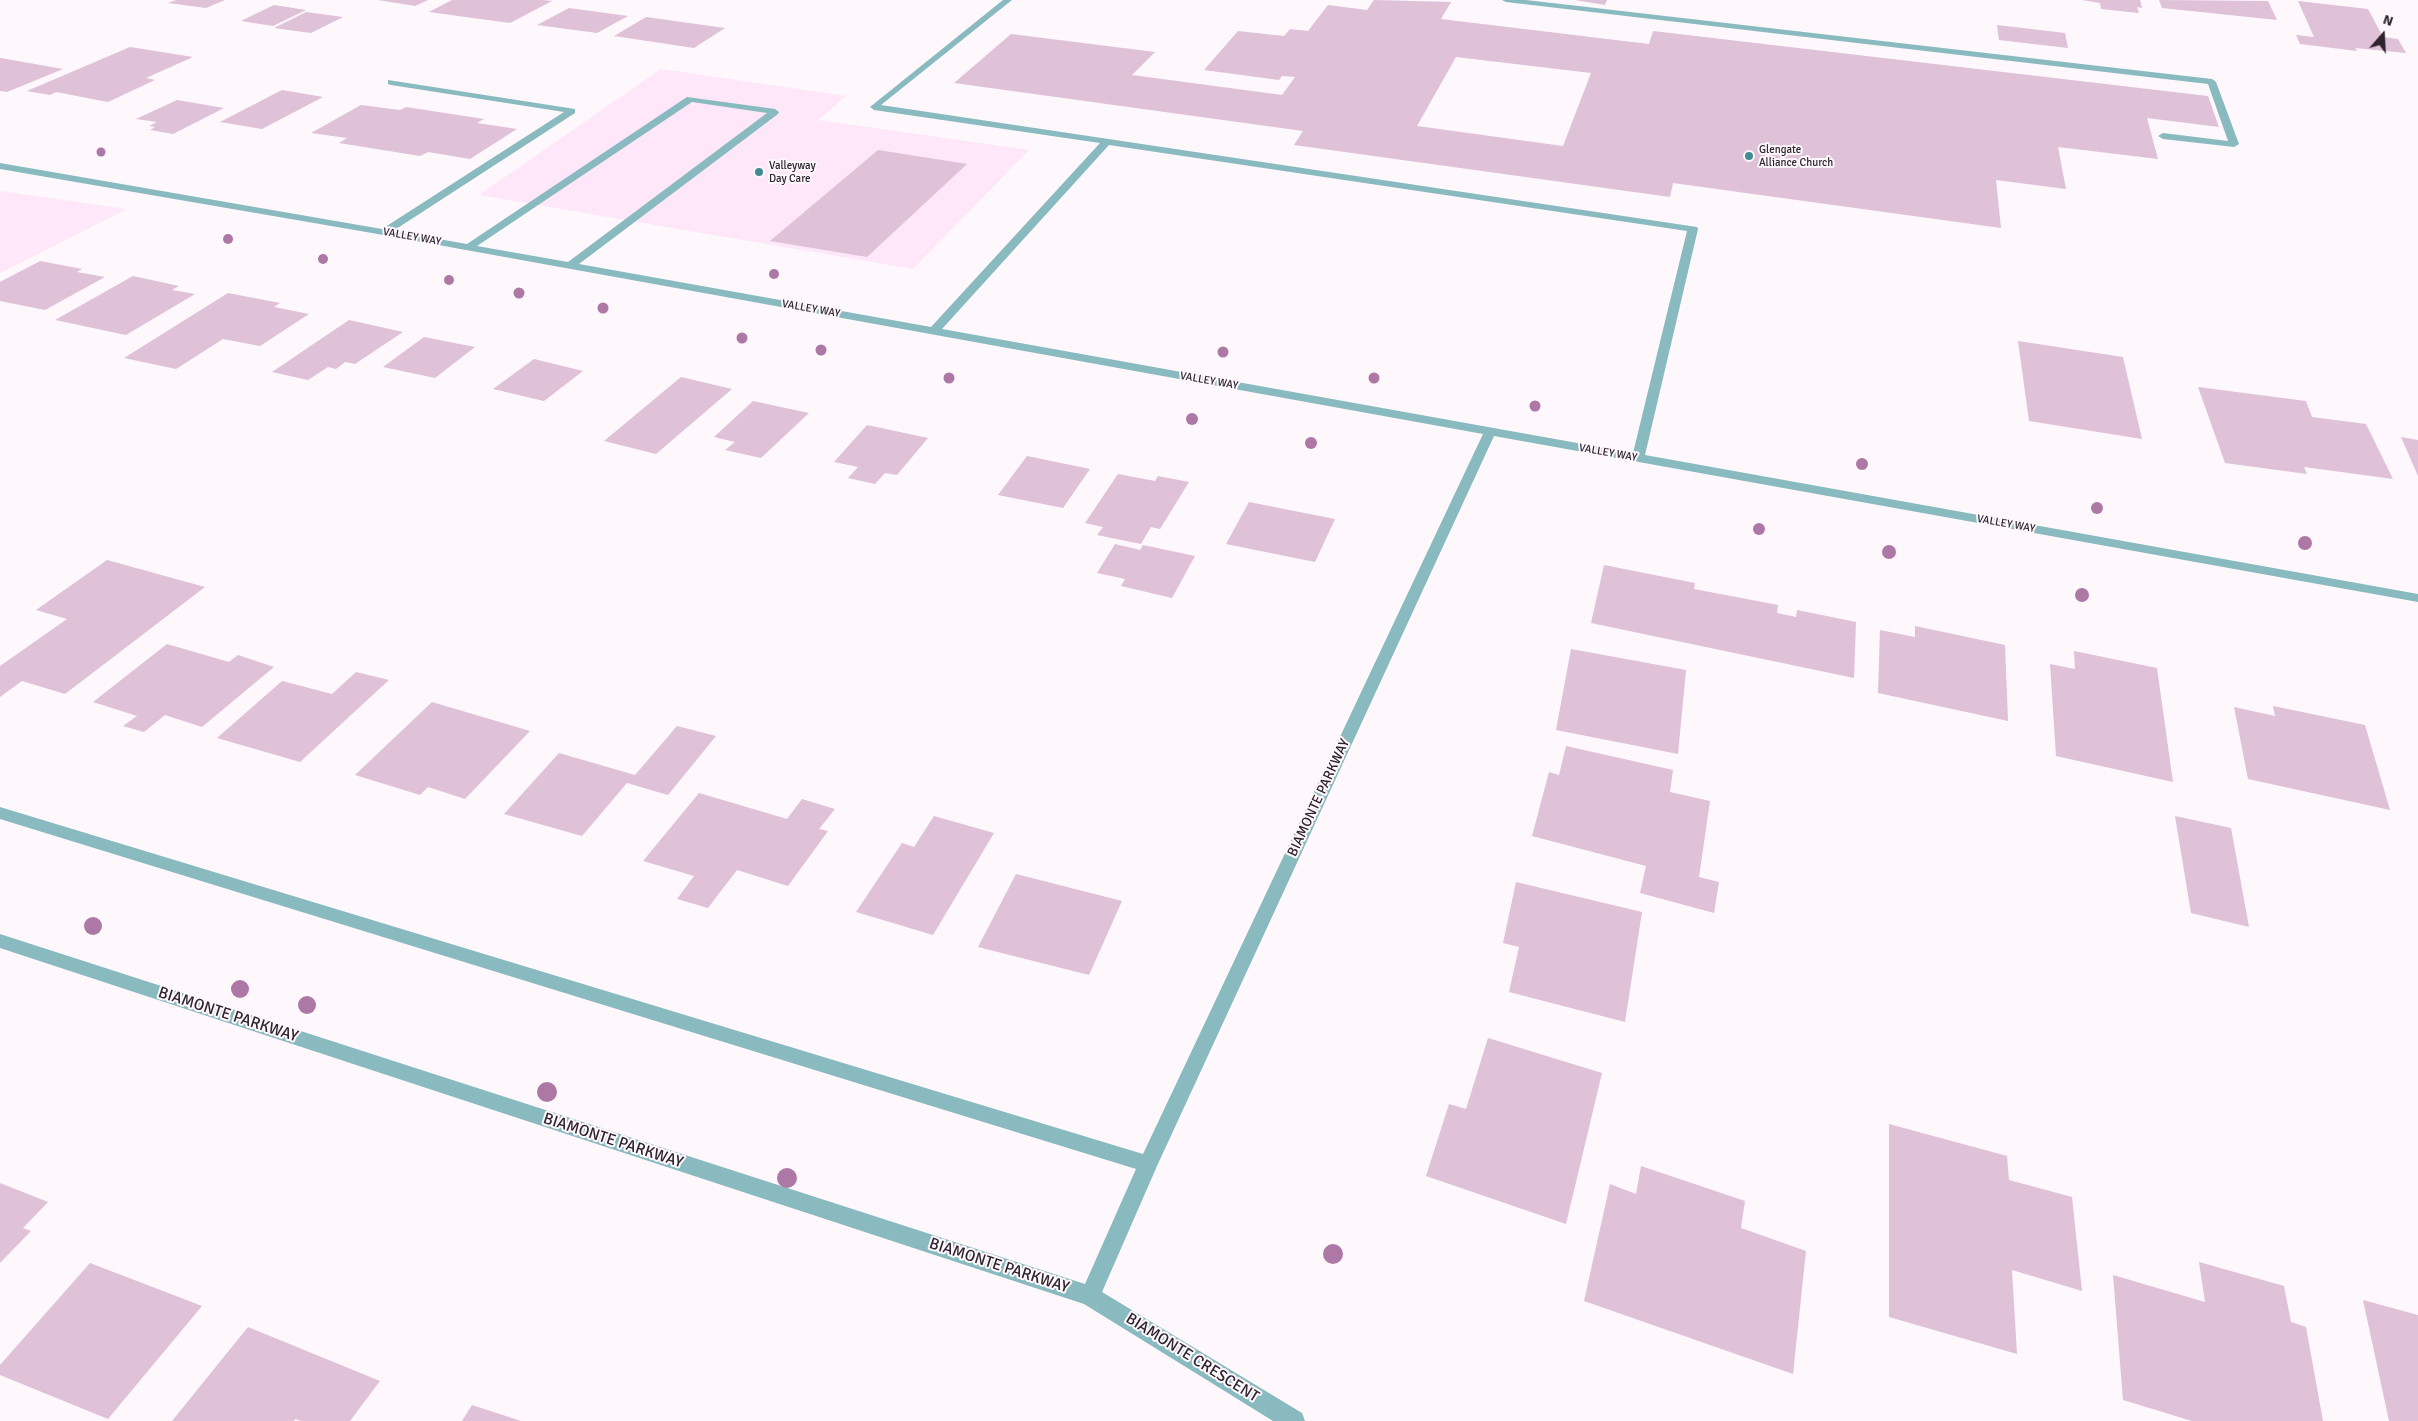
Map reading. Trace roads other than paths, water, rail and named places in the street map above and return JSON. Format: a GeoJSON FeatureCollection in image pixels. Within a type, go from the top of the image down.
{"type":"FeatureCollection","features":[{"type":"Feature","properties":{"kind":"street"},"geometry":{"type":"LineString","coordinates":[[1008,0],[874,108],[1693,229],[1638,458]]}},
{"type":"Feature","properties":{"kind":"street"},"geometry":{"type":"LineString","coordinates":[[1506,0],[2212,82],[2234,144],[2163,136]]}},
{"type":"Feature","properties":{"kind":"street"},"geometry":{"type":"LineString","coordinates":[[384,232],[572,111],[391,82]]}},
{"type":"Feature","properties":{"kind":"street"},"geometry":{"type":"LineString","coordinates":[[469,248],[690,99],[775,112],[570,266]]}},
{"type":"Feature","properties":{"kind":"street"},"geometry":{"type":"LineString","coordinates":[[934,331],[1106,142]]}},
{"type":"Feature","properties":{"kind":"street","name":"VALLEY WAY"},"geometry":{"type":"LineString","coordinates":[[0,166],[384,232],[2418,598]]}},
{"type":"Feature","properties":{"kind":"street","name":"BIAMONTE PARKWAY"},"geometry":{"type":"LineString","coordinates":[[0,941],[1090,1296],[1148,1164],[1490,432]]}},
{"type":"Feature","properties":{"kind":"street"},"geometry":{"type":"LineString","coordinates":[[0,813],[1148,1164]]}},
{"type":"Feature","properties":{"kind":"street","name":"BIAMONTE CRESCENT"},"geometry":{"type":"LineString","coordinates":[[1090,1296],[1294,1421]]}},
{"type":"Feature","properties":{"kind":"place","name":"Glengate Alliance Church"},"geometry":{"type":"Point","coordinates":[1749,156]}},
{"type":"Feature","properties":{"kind":"place","name":"Valleyway Day Care"},"geometry":{"type":"Point","coordinates":[759,172]}}]}
